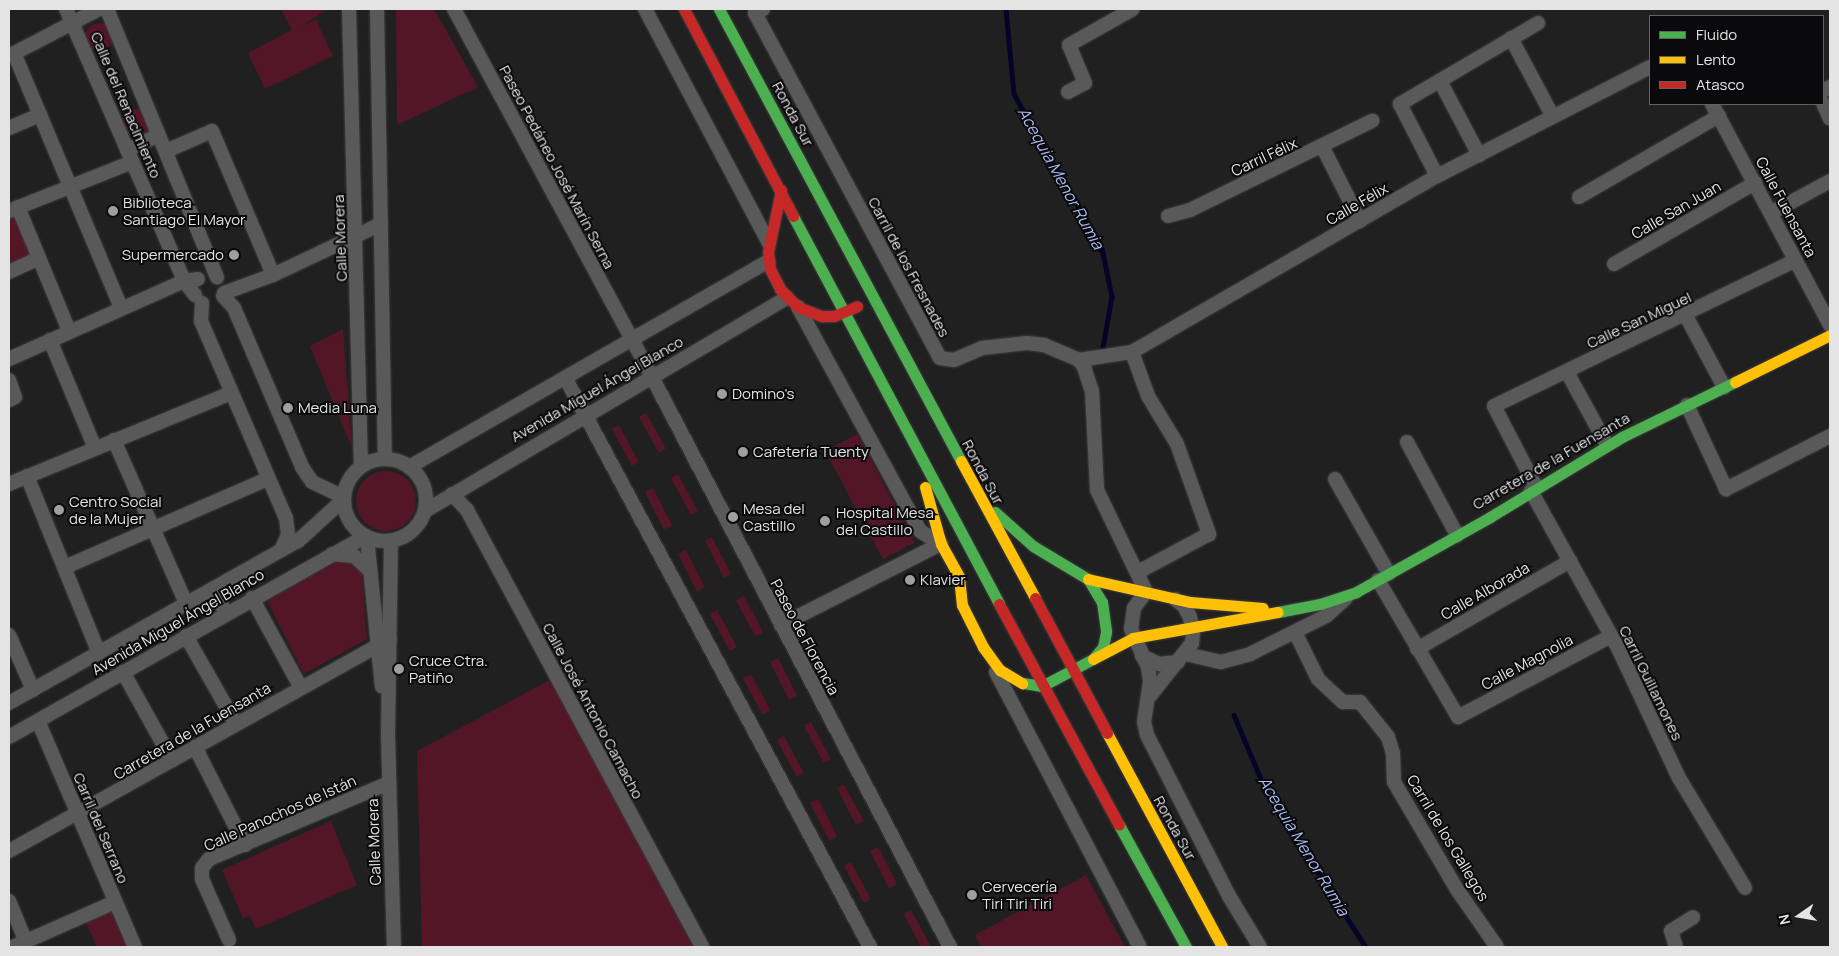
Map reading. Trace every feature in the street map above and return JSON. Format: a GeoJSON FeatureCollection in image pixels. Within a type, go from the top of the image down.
{"type":"FeatureCollection","features":[{"type":"Feature","properties":{"kind":"main road"},"geometry":{"type":"LineString","coordinates":[[684,9],[892,403],[984,565],[1042,686],[1186,947]]}},
{"type":"Feature","properties":{"kind":"main road","name":"Ronda Sur"},"geometry":{"type":"LineString","coordinates":[[720,9],[978,492],[1008,560],[1072,671],[1222,947]]}},
{"type":"Feature","properties":{"kind":"main road"},"geometry":{"type":"LineString","coordinates":[[781,190],[769,243],[768,261],[774,280],[787,298],[798,307],[822,316],[844,312],[874,297]]}},
{"type":"Feature","properties":{"kind":"main road","name":"Carretera de la Fuensanta"},"geometry":{"type":"LineString","coordinates":[[1042,686],[1133,638],[1320,604],[1352,593],[1457,535],[1607,446],[1830,335]]}},
{"type":"Feature","properties":{"kind":"main road"},"geometry":{"type":"LineString","coordinates":[[892,403],[934,510],[942,544],[959,577],[962,605],[983,647],[1000,670],[1016,682],[1042,686]]}},
{"type":"Feature","properties":{"kind":"main road"},"geometry":{"type":"LineString","coordinates":[[978,492],[1004,522],[1033,546],[1088,579],[1102,602],[1105,618],[1103,647],[1093,659]]}},
{"type":"Feature","properties":{"kind":"main road","name":"Carretera de la Fuensanta"},"geometry":{"type":"LineString","coordinates":[[1008,560],[1037,565],[1174,599],[1288,609]]}},
{"type":"Feature","properties":{"kind":"main road"},"geometry":{"type":"LineString","coordinates":[[959,577],[984,565]]}},
{"type":"Feature","properties":{"kind":"street","name":"Calle del Renacimiento"},"geometry":{"type":"LineString","coordinates":[[66,9],[184,281],[199,299]]}},
{"type":"Feature","properties":{"kind":"street"},"geometry":{"type":"LineString","coordinates":[[99,9],[12,55],[40,115],[121,308]]}},
{"type":"Feature","properties":{"kind":"street","name":"Calle del Renacimiento"},"geometry":{"type":"LineString","coordinates":[[107,9],[217,277]]}},
{"type":"Feature","properties":{"kind":"street","name":"Calle Morera"},"geometry":{"type":"LineString","coordinates":[[349,9],[357,235],[361,467]]}},
{"type":"Feature","properties":{"kind":"street"},"geometry":{"type":"LineString","coordinates":[[377,9],[385,459]]}},
{"type":"Feature","properties":{"kind":"street","name":"Paseo Pedáneo José Marín Serna"},"geometry":{"type":"LineString","coordinates":[[454,9],[632,341]]}},
{"type":"Feature","properties":{"kind":"street"},"geometry":{"type":"LineString","coordinates":[[646,9],[769,243]]}},
{"type":"Feature","properties":{"kind":"street","name":"Carril de los Fresnades"},"geometry":{"type":"LineString","coordinates":[[763,9],[755,13],[940,358],[954,360],[982,348],[1027,343],[1044,345],[1079,360]]}},
{"type":"Feature","properties":{"kind":"street"},"geometry":{"type":"LineString","coordinates":[[1068,92],[1085,83],[1069,44],[1133,9]]}},
{"type":"Feature","properties":{"kind":"street"},"geometry":{"type":"LineString","coordinates":[[1437,176],[1400,104],[1538,23]]}},
{"type":"Feature","properties":{"kind":"street"},"geometry":{"type":"LineString","coordinates":[[1511,38],[1553,117]]}},
{"type":"Feature","properties":{"kind":"street","name":"Calle Félix"},"geometry":{"type":"LineString","coordinates":[[1079,360],[1132,352],[1437,176],[1649,68]]}},
{"type":"Feature","properties":{"kind":"street"},"geometry":{"type":"LineString","coordinates":[[1440,81],[1479,155]]}},
{"type":"Feature","properties":{"kind":"street"},"geometry":{"type":"LineString","coordinates":[[1824,105],[1830,119]]}},
{"type":"Feature","properties":{"kind":"street"},"geometry":{"type":"LineString","coordinates":[[1579,198],[1716,110]]}},
{"type":"Feature","properties":{"kind":"street","name":"Calle Fuensanta"},"geometry":{"type":"LineString","coordinates":[[1716,110],[1830,325]]}},
{"type":"Feature","properties":{"kind":"street"},"geometry":{"type":"LineString","coordinates":[[9,128],[40,115]]}},
{"type":"Feature","properties":{"kind":"street","name":"Carril Félix"},"geometry":{"type":"LineString","coordinates":[[1168,216],[1190,210],[1322,148],[1372,121]]}},
{"type":"Feature","properties":{"kind":"street"},"geometry":{"type":"LineString","coordinates":[[166,151],[212,131],[273,275]]}},
{"type":"Feature","properties":{"kind":"street"},"geometry":{"type":"LineString","coordinates":[[69,331],[39,258],[13,209],[70,187],[129,156],[159,135]]}},
{"type":"Feature","properties":{"kind":"street"},"geometry":{"type":"LineString","coordinates":[[1322,148],[1360,221]]}},
{"type":"Feature","properties":{"kind":"street"},"geometry":{"type":"LineString","coordinates":[[1771,213],[1830,181]]}},
{"type":"Feature","properties":{"kind":"street","name":"Calle San Juan"},"geometry":{"type":"LineString","coordinates":[[1614,264],[1755,183]]}},
{"type":"Feature","properties":{"kind":"street"},"geometry":{"type":"LineString","coordinates":[[199,299],[214,304],[224,294],[273,275],[381,224]]}},
{"type":"Feature","properties":{"kind":"street"},"geometry":{"type":"LineString","coordinates":[[9,272],[39,258]]}},
{"type":"Feature","properties":{"kind":"street","name":"Calle San Miguel"},"geometry":{"type":"LineString","coordinates":[[1494,406],[1686,316],[1796,260]]}},
{"type":"Feature","properties":{"kind":"street","name":"Avenida Miguel Ángel Blanco"},"geometry":{"type":"LineString","coordinates":[[409,467],[566,379],[768,261]]}},
{"type":"Feature","properties":{"kind":"street"},"geometry":{"type":"LineString","coordinates":[[9,359],[184,281],[198,279],[208,274],[217,277],[224,286],[224,294],[234,308],[302,467],[312,482],[344,498]]}},
{"type":"Feature","properties":{"kind":"street"},"geometry":{"type":"LineString","coordinates":[[198,279],[201,322],[267,479],[286,518],[288,535],[281,550]]}},
{"type":"Feature","properties":{"kind":"street","name":"Avenida Miguel Ángel Blanco"},"geometry":{"type":"LineString","coordinates":[[425,511],[651,375],[787,298]]}},
{"type":"Feature","properties":{"kind":"street"},"geometry":{"type":"LineString","coordinates":[[798,307],[920,531],[942,544]]}},
{"type":"Feature","properties":{"kind":"street"},"geometry":{"type":"LineString","coordinates":[[1686,316],[1724,387]]}},
{"type":"Feature","properties":{"kind":"street"},"geometry":{"type":"LineString","coordinates":[[50,340],[93,441]]}},
{"type":"Feature","properties":{"kind":"street","name":"Paseo de Florencia"},"geometry":{"type":"LineString","coordinates":[[632,341],[950,947]]}},
{"type":"Feature","properties":{"kind":"street"},"geometry":{"type":"LineString","coordinates":[[1132,352],[1148,396],[1177,444],[1209,534],[1138,572]]}},
{"type":"Feature","properties":{"kind":"street"},"geometry":{"type":"LineString","coordinates":[[1079,360],[1088,377],[1092,391],[1097,490],[1146,592],[1134,608],[1133,638],[1148,668],[1150,682],[1144,722],[1147,735],[1228,896],[1260,947]]}},
{"type":"Feature","properties":{"kind":"street"},"geometry":{"type":"LineString","coordinates":[[1567,372],[1607,446]]}},
{"type":"Feature","properties":{"kind":"street"},"geometry":{"type":"LineString","coordinates":[[566,379],[870,947]]}},
{"type":"Feature","properties":{"kind":"street"},"geometry":{"type":"LineString","coordinates":[[9,380],[15,397],[9,400]]}},
{"type":"Feature","properties":{"kind":"street"},"geometry":{"type":"LineString","coordinates":[[9,484],[93,441],[114,440],[231,393]]}},
{"type":"Feature","properties":{"kind":"street"},"geometry":{"type":"LineString","coordinates":[[1687,405],[1726,489],[1830,436]]}},
{"type":"Feature","properties":{"kind":"street","name":"Carril Guillamones"},"geometry":{"type":"LineString","coordinates":[[1494,406],[1570,562],[1611,636],[1679,778],[1745,888]]}},
{"type":"Feature","properties":{"kind":"street"},"geometry":{"type":"LineString","coordinates":[[114,440],[186,603]]}},
{"type":"Feature","properties":{"kind":"street"},"geometry":{"type":"LineString","coordinates":[[1407,442],[1457,535]]}},
{"type":"Feature","properties":{"kind":"street"},"geometry":{"type":"LineString","coordinates":[[385,459],[409,467],[424,486],[425,511],[418,525],[406,536],[392,541],[366,537],[347,516],[344,498],[350,480],[361,467],[385,459]]}},
{"type":"Feature","properties":{"kind":"street"},"geometry":{"type":"LineString","coordinates":[[27,476],[99,653]]}},
{"type":"Feature","properties":{"kind":"street"},"geometry":{"type":"LineString","coordinates":[[65,567],[267,479]]}},
{"type":"Feature","properties":{"kind":"street"},"geometry":{"type":"LineString","coordinates":[[1336,479],[1417,649]]}},
{"type":"Feature","properties":{"kind":"street","name":"Calle José Antonio Camacho"},"geometry":{"type":"LineString","coordinates":[[452,494],[467,510],[702,947]]}},
{"type":"Feature","properties":{"kind":"street","name":"Avenida Miguel Ángel Blanco"},"geometry":{"type":"LineString","coordinates":[[9,703],[281,550],[322,522],[344,498]]}},
{"type":"Feature","properties":{"kind":"street","name":"Calle Morera"},"geometry":{"type":"LineString","coordinates":[[366,537],[376,644],[388,736]]}},
{"type":"Feature","properties":{"kind":"street","name":"Avenida Miguel Ángel Blanco"},"geometry":{"type":"LineString","coordinates":[[9,737],[329,554],[366,537]]}},
{"type":"Feature","properties":{"kind":"street","name":"Calle Morera"},"geometry":{"type":"LineString","coordinates":[[392,541],[388,736],[394,947]]}},
{"type":"Feature","properties":{"kind":"street"},"geometry":{"type":"LineString","coordinates":[[781,625],[942,544]]}},
{"type":"Feature","properties":{"kind":"street"},"geometry":{"type":"LineString","coordinates":[[329,554],[354,556],[369,570]]}},
{"type":"Feature","properties":{"kind":"street","name":"Calle Alborada"},"geometry":{"type":"LineString","coordinates":[[1417,649],[1570,562]]}},
{"type":"Feature","properties":{"kind":"street"},"geometry":{"type":"LineString","coordinates":[[213,588],[226,613]]}},
{"type":"Feature","properties":{"kind":"street"},"geometry":{"type":"LineString","coordinates":[[1142,656],[1159,664],[1182,658],[1222,662],[1250,654],[1326,616],[1352,593]]}},
{"type":"Feature","properties":{"kind":"street"},"geometry":{"type":"LineString","coordinates":[[252,598],[301,688]]}},
{"type":"Feature","properties":{"kind":"street"},"geometry":{"type":"LineString","coordinates":[[1148,699],[1182,658],[1192,642],[1192,626],[1184,606],[1174,599]]}},
{"type":"Feature","properties":{"kind":"street","name":"Carril de los Gallegos"},"geometry":{"type":"LineString","coordinates":[[1295,632],[1318,679],[1343,702],[1360,702],[1388,737],[1393,753],[1394,782],[1458,891],[1497,947]]}},
{"type":"Feature","properties":{"kind":"street"},"geometry":{"type":"LineString","coordinates":[[9,634],[33,690]]}},
{"type":"Feature","properties":{"kind":"street"},"geometry":{"type":"LineString","coordinates":[[186,636],[236,724]]}},
{"type":"Feature","properties":{"kind":"street","name":"Calle Magnolia"},"geometry":{"type":"LineString","coordinates":[[1417,649],[1458,718],[1611,636]]}},
{"type":"Feature","properties":{"kind":"street","name":"Carretera de la Fuensanta"},"geometry":{"type":"LineString","coordinates":[[9,851],[77,816],[376,644],[390,639]]}},
{"type":"Feature","properties":{"kind":"street"},"geometry":{"type":"LineString","coordinates":[[983,647],[1140,947]]}},
{"type":"Feature","properties":{"kind":"street"},"geometry":{"type":"LineString","coordinates":[[124,672],[172,760]]}},
{"type":"Feature","properties":{"kind":"street","name":"Carril del Serrano"},"geometry":{"type":"LineString","coordinates":[[38,720],[77,816],[135,947]]}},
{"type":"Feature","properties":{"kind":"street"},"geometry":{"type":"LineString","coordinates":[[195,747],[246,844]]}},
{"type":"Feature","properties":{"kind":"street","name":"Calle Panochos de Istán"},"geometry":{"type":"LineString","coordinates":[[229,940],[202,879],[202,868],[209,859],[389,783]]}},
{"type":"Feature","properties":{"kind":"street"},"geometry":{"type":"LineString","coordinates":[[9,901],[24,942],[115,902]]}},
{"type":"Feature","properties":{"kind":"street"},"geometry":{"type":"LineString","coordinates":[[1676,947],[1671,931],[1693,917]]}},
{"type":"Feature","properties":{"kind":"shaded area"},"geometry":{"type":"Polygon","coordinates":[[[281,9],[328,9],[301,26],[316,20],[333,56],[265,89],[248,53],[292,30],[281,9]]]}},
{"type":"Feature","properties":{"kind":"shaded area"},"geometry":{"type":"Polygon","coordinates":[[[396,9],[434,9],[478,87],[397,125],[396,9]]]}},
{"type":"Feature","properties":{"kind":"shaded area"},"geometry":{"type":"Polygon","coordinates":[[[99,23],[109,27],[113,37],[109,47],[99,51],[89,47],[85,37],[89,27],[99,23]]]}},
{"type":"Feature","properties":{"kind":"shaded area"},"geometry":{"type":"Polygon","coordinates":[[[138,109],[148,113],[152,123],[148,133],[138,137],[128,133],[124,123],[128,113],[138,109]]]}},
{"type":"Feature","properties":{"kind":"shaded area"},"geometry":{"type":"Polygon","coordinates":[[[18,207],[39,258],[9,272],[9,211],[18,207]]]}},
{"type":"Feature","properties":{"kind":"shaded area"},"geometry":{"type":"Polygon","coordinates":[[[343,329],[352,448],[310,346],[343,329]]]}},
{"type":"Feature","properties":{"kind":"shaded area"},"geometry":{"type":"Polygon","coordinates":[[[646,413],[666,449],[659,453],[639,417],[646,413]]]}},
{"type":"Feature","properties":{"kind":"shaded area"},"geometry":{"type":"Polygon","coordinates":[[[619,425],[639,462],[632,466],[612,429],[619,425]]]}},
{"type":"Feature","properties":{"kind":"shaded area"},"geometry":{"type":"Polygon","coordinates":[[[857,434],[915,543],[883,560],[825,451],[857,434]]]}},
{"type":"Feature","properties":{"kind":"shaded area"},"geometry":{"type":"Polygon","coordinates":[[[386,471],[403,476],[411,484],[416,501],[411,518],[403,526],[386,531],[369,526],[361,518],[356,501],[361,484],[369,476],[386,471]]]}},
{"type":"Feature","properties":{"kind":"shaded area"},"geometry":{"type":"Polygon","coordinates":[[[678,474],[698,511],[691,515],[671,478],[678,474]]]}},
{"type":"Feature","properties":{"kind":"shaded area"},"geometry":{"type":"Polygon","coordinates":[[[653,488],[672,525],[664,530],[645,492],[653,488]]]}},
{"type":"Feature","properties":{"kind":"shaded area"},"geometry":{"type":"Polygon","coordinates":[[[712,537],[731,574],[724,578],[705,541],[712,537]]]}},
{"type":"Feature","properties":{"kind":"shaded area"},"geometry":{"type":"Polygon","coordinates":[[[686,550],[705,587],[697,592],[678,554],[686,550]]]}},
{"type":"Feature","properties":{"kind":"shaded area"},"geometry":{"type":"Polygon","coordinates":[[[342,558],[362,573],[367,639],[304,674],[267,601],[342,558]]]}},
{"type":"Feature","properties":{"kind":"shaded area"},"geometry":{"type":"Polygon","coordinates":[[[744,596],[763,632],[755,636],[736,600],[744,596]]]}},
{"type":"Feature","properties":{"kind":"shaded area"},"geometry":{"type":"Polygon","coordinates":[[[717,610],[737,647],[730,651],[710,614],[717,610]]]}},
{"type":"Feature","properties":{"kind":"shaded area"},"geometry":{"type":"Polygon","coordinates":[[[778,658],[797,695],[789,700],[770,662],[778,658]]]}},
{"type":"Feature","properties":{"kind":"shaded area"},"geometry":{"type":"Polygon","coordinates":[[[751,674],[770,710],[762,714],[743,678],[751,674]]]}},
{"type":"Feature","properties":{"kind":"shaded area"},"geometry":{"type":"Polygon","coordinates":[[[552,679],[693,947],[422,947],[417,751],[552,679]]]}},
{"type":"Feature","properties":{"kind":"shaded area"},"geometry":{"type":"Polygon","coordinates":[[[811,722],[831,759],[824,763],[804,726],[811,722]]]}},
{"type":"Feature","properties":{"kind":"shaded area"},"geometry":{"type":"Polygon","coordinates":[[[784,736],[804,773],[797,777],[777,740],[784,736]]]}},
{"type":"Feature","properties":{"kind":"shaded area"},"geometry":{"type":"Polygon","coordinates":[[[844,785],[864,821],[856,825],[837,788],[844,785]]]}},
{"type":"Feature","properties":{"kind":"shaded area"},"geometry":{"type":"Polygon","coordinates":[[[818,799],[837,836],[829,841],[810,803],[818,799]]]}},
{"type":"Feature","properties":{"kind":"shaded area"},"geometry":{"type":"Polygon","coordinates":[[[331,821],[357,885],[256,929],[250,916],[243,918],[222,870],[331,821]]]}},
{"type":"Feature","properties":{"kind":"shaded area"},"geometry":{"type":"Polygon","coordinates":[[[878,847],[897,884],[889,889],[870,851],[878,847]]]}},
{"type":"Feature","properties":{"kind":"shaded area"},"geometry":{"type":"Polygon","coordinates":[[[851,862],[871,899],[864,903],[844,866],[851,862]]]}},
{"type":"Feature","properties":{"kind":"shaded area"},"geometry":{"type":"Polygon","coordinates":[[[1086,875],[1125,947],[981,947],[975,935],[1086,875]]]}},
{"type":"Feature","properties":{"kind":"shaded area"},"geometry":{"type":"Polygon","coordinates":[[[110,910],[127,947],[97,947],[85,921],[110,910]]]}},
{"type":"Feature","properties":{"kind":"shaded area"},"geometry":{"type":"Polygon","coordinates":[[[911,910],[931,947],[921,947],[904,914],[911,910]]]}},
{"type":"Feature","properties":{"kind":"waterway","name":"Acequia Menor Rumia"},"geometry":{"type":"LineString","coordinates":[[1006,9],[1014,94],[1102,248],[1112,297],[1103,347]]}},
{"type":"Feature","properties":{"kind":"waterway","name":"Acequia Menor Rumia"},"geometry":{"type":"LineString","coordinates":[[1234,715],[1267,793],[1366,947]]}},
{"type":"Feature","properties":{"kind":"traffic: fast"},"geometry":{"type":"LineString","coordinates":[[719,9],[961,461]]}},
{"type":"Feature","properties":{"kind":"traffic: fast"},"geometry":{"type":"LineString","coordinates":[[793,216],[999,604]]}},
{"type":"Feature","properties":{"kind":"traffic: fast"},"geometry":{"type":"LineString","coordinates":[[1278,612],[1320,604],[1356,592],[1490,517],[1622,437],[1735,382]]}},
{"type":"Feature","properties":{"kind":"traffic: fast"},"geometry":{"type":"LineString","coordinates":[[995,512],[1033,546],[1088,579],[1102,602],[1106,632],[1103,647],[1093,659],[1042,686],[1022,683]]}},
{"type":"Feature","properties":{"kind":"traffic: fast"},"geometry":{"type":"LineString","coordinates":[[1119,825],[1186,947]]}},
{"type":"Feature","properties":{"kind":"traffic: slow"},"geometry":{"type":"LineString","coordinates":[[1735,382],[1830,335]]}},
{"type":"Feature","properties":{"kind":"traffic: slow"},"geometry":{"type":"LineString","coordinates":[[961,461],[1035,598]]}},
{"type":"Feature","properties":{"kind":"traffic: slow"},"geometry":{"type":"LineString","coordinates":[[925,487],[941,544],[959,577],[962,605],[983,647],[1000,670],[1022,683]]}},
{"type":"Feature","properties":{"kind":"traffic: slow"},"geometry":{"type":"LineString","coordinates":[[1088,579],[1190,602],[1263,608]]}},
{"type":"Feature","properties":{"kind":"traffic: slow"},"geometry":{"type":"LineString","coordinates":[[1093,659],[1133,638],[1278,612]]}},
{"type":"Feature","properties":{"kind":"traffic: slow"},"geometry":{"type":"LineString","coordinates":[[1107,733],[1222,947]]}},
{"type":"Feature","properties":{"kind":"traffic: jam"},"geometry":{"type":"LineString","coordinates":[[684,9],[793,216]]}},
{"type":"Feature","properties":{"kind":"traffic: jam"},"geometry":{"type":"LineString","coordinates":[[781,190],[768,252],[770,269],[780,289],[798,307],[822,316],[834,316],[857,306]]}},
{"type":"Feature","properties":{"kind":"traffic: jam"},"geometry":{"type":"LineString","coordinates":[[1035,598],[1107,733]]}},
{"type":"Feature","properties":{"kind":"traffic: jam"},"geometry":{"type":"LineString","coordinates":[[999,604],[1119,825]]}},
{"type":"Feature","properties":{"kind":"place","name":"Biblioteca Santiago El Mayor"},"geometry":{"type":"Point","coordinates":[113,211]}},
{"type":"Feature","properties":{"kind":"place","name":"Supermercado"},"geometry":{"type":"Point","coordinates":[234,255]}},
{"type":"Feature","properties":{"kind":"place","name":"Domino's"},"geometry":{"type":"Point","coordinates":[722,394]}},
{"type":"Feature","properties":{"kind":"place","name":"Media Luna"},"geometry":{"type":"Point","coordinates":[288,408]}},
{"type":"Feature","properties":{"kind":"place","name":"Cafetería Tuenty"},"geometry":{"type":"Point","coordinates":[743,452]}},
{"type":"Feature","properties":{"kind":"place","name":"Centro Social de la Mujer"},"geometry":{"type":"Point","coordinates":[59,510]}},
{"type":"Feature","properties":{"kind":"place","name":"Mesa del Castillo"},"geometry":{"type":"Point","coordinates":[733,517]}},
{"type":"Feature","properties":{"kind":"place","name":"Hospital Mesa del Castillo"},"geometry":{"type":"Point","coordinates":[825,521]}},
{"type":"Feature","properties":{"kind":"place","name":"Klavier"},"geometry":{"type":"Point","coordinates":[910,580]}},
{"type":"Feature","properties":{"kind":"place","name":"Cruce Ctra. Patiño"},"geometry":{"type":"Point","coordinates":[399,669]}},
{"type":"Feature","properties":{"kind":"place","name":"Cervecería Tiri Tiri Tiri"},"geometry":{"type":"Point","coordinates":[972,895]}}]}
